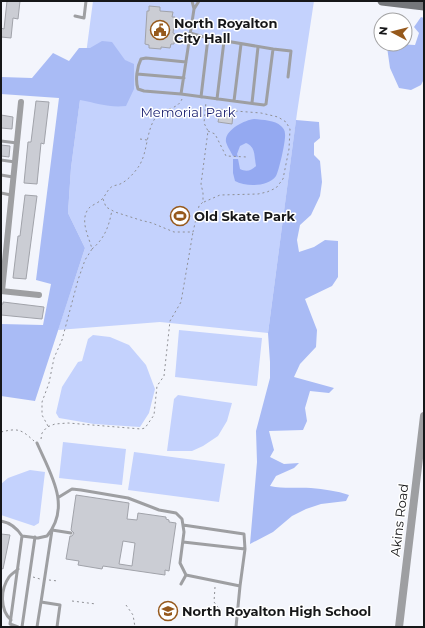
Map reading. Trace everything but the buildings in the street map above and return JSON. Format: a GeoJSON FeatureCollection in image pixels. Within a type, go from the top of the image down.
{"type":"FeatureCollection","features":[{"type":"Feature","properties":{"kind":"main road"},"geometry":{"type":"LineString","coordinates":[[382,1],[424,6]]}},
{"type":"Feature","properties":{"kind":"street"},"geometry":{"type":"LineString","coordinates":[[21,102],[12,195],[4,238],[1,291],[39,295]]}},
{"type":"Feature","properties":{"kind":"street","name":"Akins Road"},"geometry":{"type":"LineString","coordinates":[[399,627],[424,416]]}},
{"type":"Feature","properties":{"kind":"lane"},"geometry":{"type":"LineString","coordinates":[[75,16],[84,18],[86,1]]}},
{"type":"Feature","properties":{"kind":"lane"},"geometry":{"type":"LineString","coordinates":[[182,94],[194,8],[192,1]]}},
{"type":"Feature","properties":{"kind":"lane"},"geometry":{"type":"LineString","coordinates":[[194,8],[199,1]]}},
{"type":"Feature","properties":{"kind":"lane"},"geometry":{"type":"LineString","coordinates":[[190,33],[224,41],[291,51],[288,77]]}},
{"type":"Feature","properties":{"kind":"lane"},"geometry":{"type":"LineString","coordinates":[[201,97],[208,38]]}},
{"type":"Feature","properties":{"kind":"lane"},"geometry":{"type":"LineString","coordinates":[[217,99],[224,41]]}},
{"type":"Feature","properties":{"kind":"lane"},"geometry":{"type":"LineString","coordinates":[[234,101],[241,44]]}},
{"type":"Feature","properties":{"kind":"lane"},"geometry":{"type":"LineString","coordinates":[[252,103],[258,47]]}},
{"type":"Feature","properties":{"kind":"lane"},"geometry":{"type":"LineString","coordinates":[[186,62],[146,58],[141,59],[136,83],[138,89],[144,91],[182,94],[264,105],[266,104],[273,49]]}},
{"type":"Feature","properties":{"kind":"lane"},"geometry":{"type":"LineString","coordinates":[[137,74],[184,78]]}},
{"type":"Feature","properties":{"kind":"lane"},"geometry":{"type":"LineString","coordinates":[[1,141],[17,143]]}},
{"type":"Feature","properties":{"kind":"lane"},"geometry":{"type":"LineString","coordinates":[[1,160],[15,162]]}},
{"type":"Feature","properties":{"kind":"lane"},"geometry":{"type":"LineString","coordinates":[[1,175],[13,177]]}},
{"type":"Feature","properties":{"kind":"lane"},"geometry":{"type":"LineString","coordinates":[[1,194],[12,195]]}},
{"type":"Feature","properties":{"kind":"lane"},"geometry":{"type":"LineString","coordinates":[[22,536],[47,536],[56,523],[59,497],[52,476],[37,443]]}},
{"type":"Feature","properties":{"kind":"lane"},"geometry":{"type":"LineString","coordinates":[[59,497],[72,489],[128,498],[159,510],[176,513],[182,519],[183,525],[184,532],[180,563],[186,575]]}},
{"type":"Feature","properties":{"kind":"lane"},"geometry":{"type":"LineString","coordinates":[[1,521],[18,529],[22,536],[19,568],[9,624]]}},
{"type":"Feature","properties":{"kind":"lane"},"geometry":{"type":"LineString","coordinates":[[183,525],[244,534],[245,549],[236,627]]}},
{"type":"Feature","properties":{"kind":"lane"},"geometry":{"type":"LineString","coordinates":[[52,530],[71,533]]}},
{"type":"Feature","properties":{"kind":"lane"},"geometry":{"type":"LineString","coordinates":[[37,627],[52,530]]}},
{"type":"Feature","properties":{"kind":"lane"},"geometry":{"type":"LineString","coordinates":[[22,627],[35,537]]}},
{"type":"Feature","properties":{"kind":"lane"},"geometry":{"type":"LineString","coordinates":[[183,542],[245,549]]}},
{"type":"Feature","properties":{"kind":"lane"},"geometry":{"type":"LineString","coordinates":[[9,624],[1,604],[2,595],[4,585],[8,578],[19,568]]}},
{"type":"Feature","properties":{"kind":"lane"},"geometry":{"type":"LineString","coordinates":[[181,584],[186,575]]}},
{"type":"Feature","properties":{"kind":"lane"},"geometry":{"type":"LineString","coordinates":[[186,575],[240,586]]}},
{"type":"Feature","properties":{"kind":"lane"},"geometry":{"type":"LineString","coordinates":[[42,602],[60,605],[57,627]]}},
{"type":"Feature","properties":{"kind":"lane"},"geometry":{"type":"LineString","coordinates":[[9,624],[18,627]]}},
{"type":"Feature","properties":{"kind":"path"},"geometry":{"type":"LineString","coordinates":[[92,249],[85,227],[85,217],[89,208],[103,199],[106,192],[112,186],[122,183],[134,173],[143,159],[154,118],[162,112],[179,105],[182,94]]}},
{"type":"Feature","properties":{"kind":"path"},"geometry":{"type":"LineString","coordinates":[[203,202],[201,184],[208,131],[204,123],[206,98]]}},
{"type":"Feature","properties":{"kind":"path"},"geometry":{"type":"LineString","coordinates":[[1,432],[19,430],[37,443],[42,438],[42,433],[48,426],[55,424],[68,423],[141,429],[145,428],[148,424],[154,414],[157,386],[164,376],[170,321],[181,302],[199,206],[203,202],[220,195],[258,194],[276,188],[282,179],[289,149],[290,130],[286,122],[278,117],[261,113],[218,108],[205,112]]}},
{"type":"Feature","properties":{"kind":"path"},"geometry":{"type":"LineString","coordinates":[[208,131],[215,134],[226,156],[246,157]]}},
{"type":"Feature","properties":{"kind":"path"},"geometry":{"type":"LineString","coordinates":[[140,139],[148,140]]}},
{"type":"Feature","properties":{"kind":"path"},"geometry":{"type":"LineString","coordinates":[[103,199],[106,207],[112,210],[140,220],[157,224],[174,232],[193,232]]}},
{"type":"Feature","properties":{"kind":"path"},"geometry":{"type":"LineString","coordinates":[[48,426],[42,415],[42,402],[49,383],[54,358],[62,340],[78,280],[92,249],[104,236],[112,210]]}},
{"type":"Feature","properties":{"kind":"path"},"geometry":{"type":"LineString","coordinates":[[215,587],[214,602],[220,610],[231,612]]}},
{"type":"Feature","properties":{"kind":"path"},"geometry":{"type":"LineString","coordinates":[[72,601],[96,604]]}},
{"type":"Feature","properties":{"kind":"path"},"geometry":{"type":"LineString","coordinates":[[126,605],[133,615],[135,627]]}},
{"type":"Feature","properties":{"kind":"green space","name":"Memorial Park"},"geometry":{"type":"Polygon","coordinates":[[[93,1],[314,1],[297,113],[268,333],[160,322],[58,330],[85,248],[68,213],[71,168],[93,1]]]}},
{"type":"Feature","properties":{"kind":"green space"},"geometry":{"type":"Polygon","coordinates":[[[179,330],[262,338],[257,386],[175,377],[179,330]]]}},
{"type":"Feature","properties":{"kind":"green space"},"geometry":{"type":"Polygon","coordinates":[[[93,335],[110,337],[129,345],[146,365],[155,389],[149,413],[140,427],[94,424],[59,418],[56,413],[62,387],[78,362],[82,361],[88,339],[93,335]]]}},
{"type":"Feature","properties":{"kind":"green space"},"geometry":{"type":"Polygon","coordinates":[[[178,395],[232,403],[227,421],[218,436],[192,451],[167,451],[174,399],[178,395]]]}},
{"type":"Feature","properties":{"kind":"green space"},"geometry":{"type":"Polygon","coordinates":[[[63,442],[126,449],[122,485],[59,478],[63,442]]]}},
{"type":"Feature","properties":{"kind":"green space"},"geometry":{"type":"Polygon","coordinates":[[[134,452],[225,464],[219,502],[128,490],[134,452]]]}},
{"type":"Feature","properties":{"kind":"green space"},"geometry":{"type":"Polygon","coordinates":[[[30,470],[45,472],[39,523],[34,526],[1,515],[1,484],[8,478],[30,470]]]}},
{"type":"Feature","properties":{"kind":"shaded area"},"geometry":{"type":"Polygon","coordinates":[[[421,17],[424,18],[424,79],[421,85],[411,90],[399,88],[390,68],[388,52],[413,52],[413,45],[415,45],[419,33],[414,27],[421,17]]]}},
{"type":"Feature","properties":{"kind":"shaded area"},"geometry":{"type":"Polygon","coordinates":[[[102,41],[112,42],[125,60],[134,64],[134,89],[126,106],[108,106],[80,100],[71,168],[68,213],[85,248],[35,401],[1,396],[1,324],[43,325],[51,284],[36,280],[59,98],[1,94],[1,77],[32,78],[53,53],[69,61],[79,48],[90,48],[102,41]]]}},
{"type":"Feature","properties":{"kind":"shaded area"},"geometry":{"type":"Polygon","coordinates":[[[254,119],[278,124],[284,130],[285,137],[276,176],[268,182],[251,185],[235,181],[233,173],[233,159],[238,159],[240,169],[246,171],[252,169],[256,166],[255,155],[252,147],[246,143],[240,146],[237,154],[238,157],[233,156],[226,142],[226,138],[228,133],[236,126],[254,119]]]}},
{"type":"Feature","properties":{"kind":"shaded area"},"geometry":{"type":"Polygon","coordinates":[[[296,120],[319,122],[320,138],[314,143],[314,155],[320,161],[322,182],[320,196],[311,215],[300,225],[297,240],[299,252],[314,247],[325,240],[338,241],[338,277],[332,286],[305,299],[317,330],[316,347],[300,364],[294,377],[334,388],[329,393],[310,391],[305,408],[307,421],[303,430],[269,431],[274,450],[270,457],[284,464],[299,463],[294,468],[276,476],[270,486],[321,489],[349,495],[346,501],[321,504],[306,509],[292,516],[273,532],[250,544],[257,462],[256,431],[270,378],[268,333],[296,120]]]}},
{"type":"Feature","properties":{"kind":"place","name":"North Royalton City Hall"},"geometry":{"type":"Point","coordinates":[160,30]}},
{"type":"Feature","properties":{"kind":"place","name":"Old Skate Park"},"geometry":{"type":"Point","coordinates":[180,216]}},
{"type":"Feature","properties":{"kind":"place","name":"North Royalton High School"},"geometry":{"type":"Point","coordinates":[168,611]}}]}
